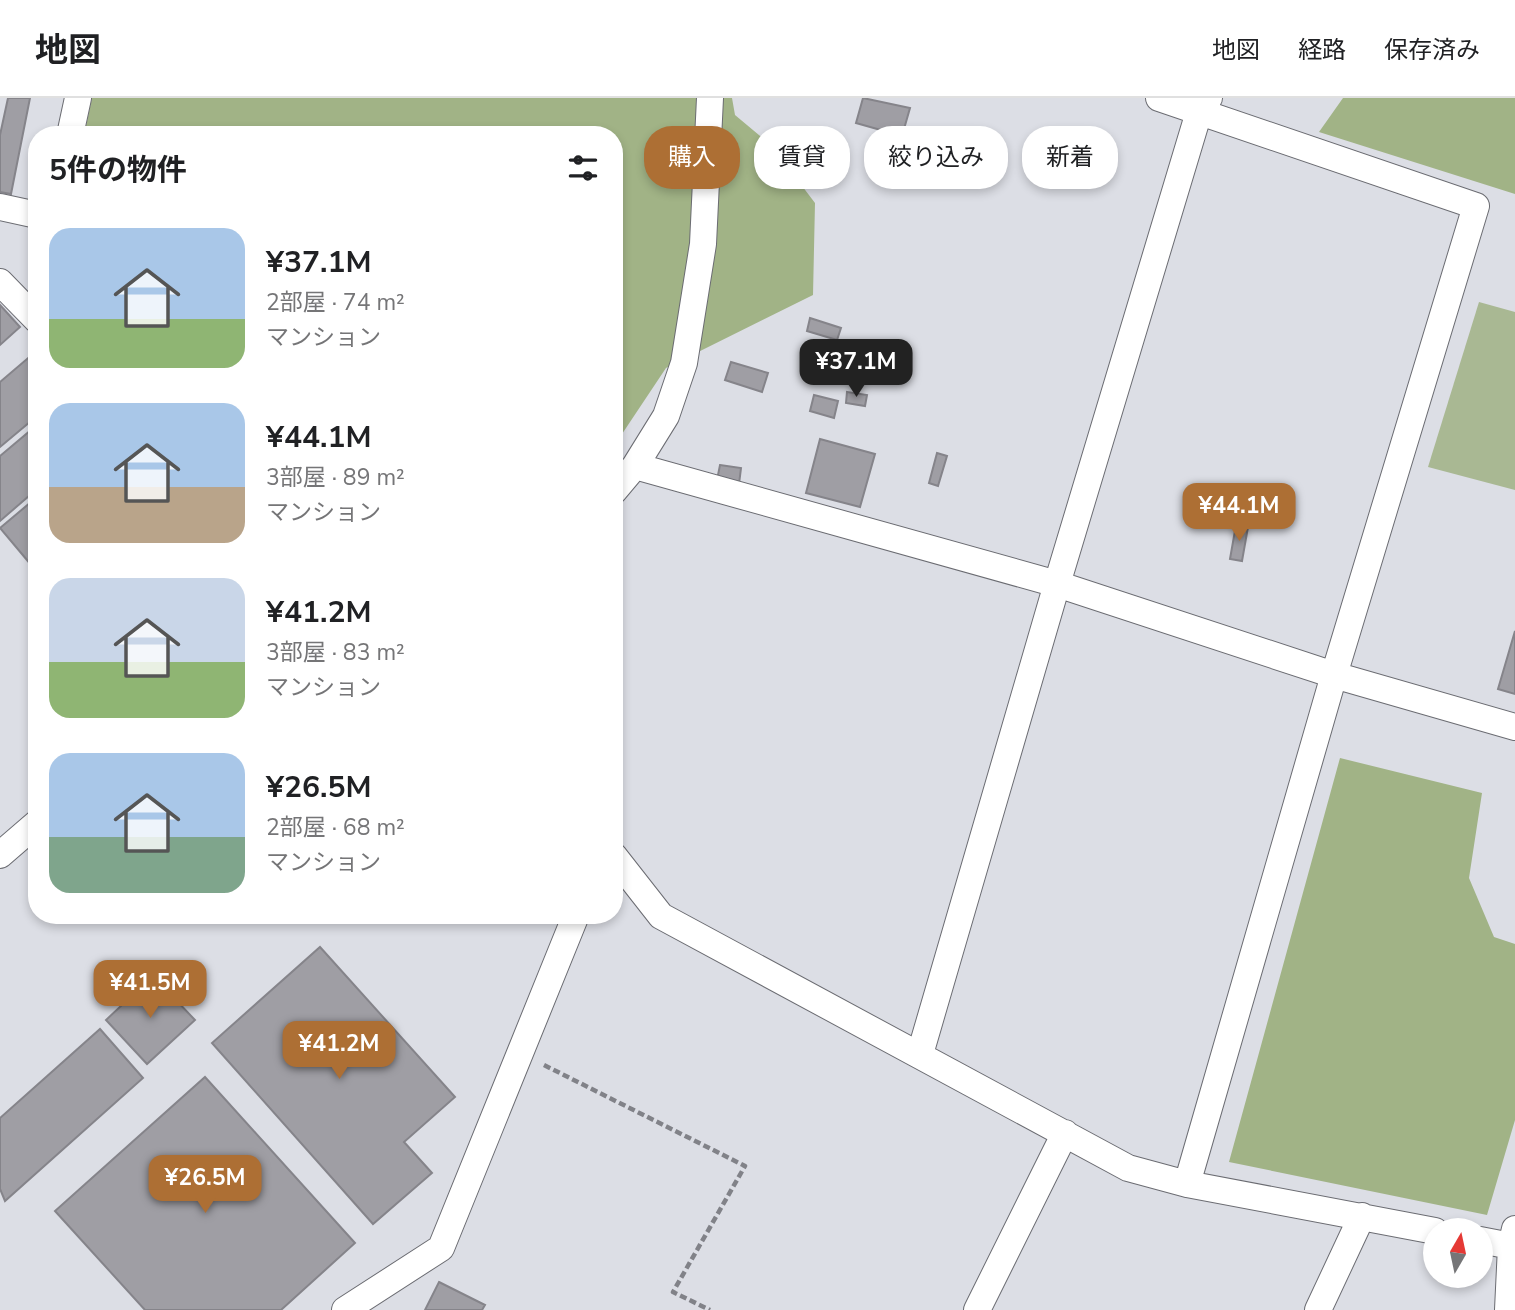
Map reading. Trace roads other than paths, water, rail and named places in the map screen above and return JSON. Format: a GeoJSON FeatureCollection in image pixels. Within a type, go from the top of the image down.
{"type":"FeatureCollection","features":[{"type":"Feature","properties":{"kind":"street"},"geometry":{"type":"LineString","coordinates":[[73,126],[78,98]]}},
{"type":"Feature","properties":{"kind":"street"},"geometry":{"type":"LineString","coordinates":[[623,480],[666,416],[684,363],[703,244],[710,98]]}},
{"type":"Feature","properties":{"kind":"street"},"geometry":{"type":"LineString","coordinates":[[1159,98],[1204,105],[1476,206],[1334,675],[1187,1184]]}},
{"type":"Feature","properties":{"kind":"street"},"geometry":{"type":"LineString","coordinates":[[920,1054],[1057,584],[1204,105]]}},
{"type":"Feature","properties":{"kind":"street"},"geometry":{"type":"LineString","coordinates":[[0,207],[28,213]]}},
{"type":"Feature","properties":{"kind":"street"},"geometry":{"type":"LineString","coordinates":[[0,282],[28,308]]}},
{"type":"Feature","properties":{"kind":"street"},"geometry":{"type":"LineString","coordinates":[[635,466],[1057,584],[1334,675],[1515,727]]}},
{"type":"Feature","properties":{"kind":"street"},"geometry":{"type":"LineString","coordinates":[[0,855],[28,831]]}},
{"type":"Feature","properties":{"kind":"street"},"geometry":{"type":"LineString","coordinates":[[623,867],[661,916],[1128,1168],[1187,1184],[1423,1229]]}},
{"type":"Feature","properties":{"kind":"street"},"geometry":{"type":"LineString","coordinates":[[345,1310],[441,1248],[572,924]]}},
{"type":"Feature","properties":{"kind":"street"},"geometry":{"type":"LineString","coordinates":[[977,1310],[1065,1133]]}},
{"type":"Feature","properties":{"kind":"street"},"geometry":{"type":"LineString","coordinates":[[1318,1310],[1362,1216]]}},
{"type":"Feature","properties":{"kind":"street"},"geometry":{"type":"LineString","coordinates":[[1493,1239],[1513,1237],[1508,1310]]}}]}
